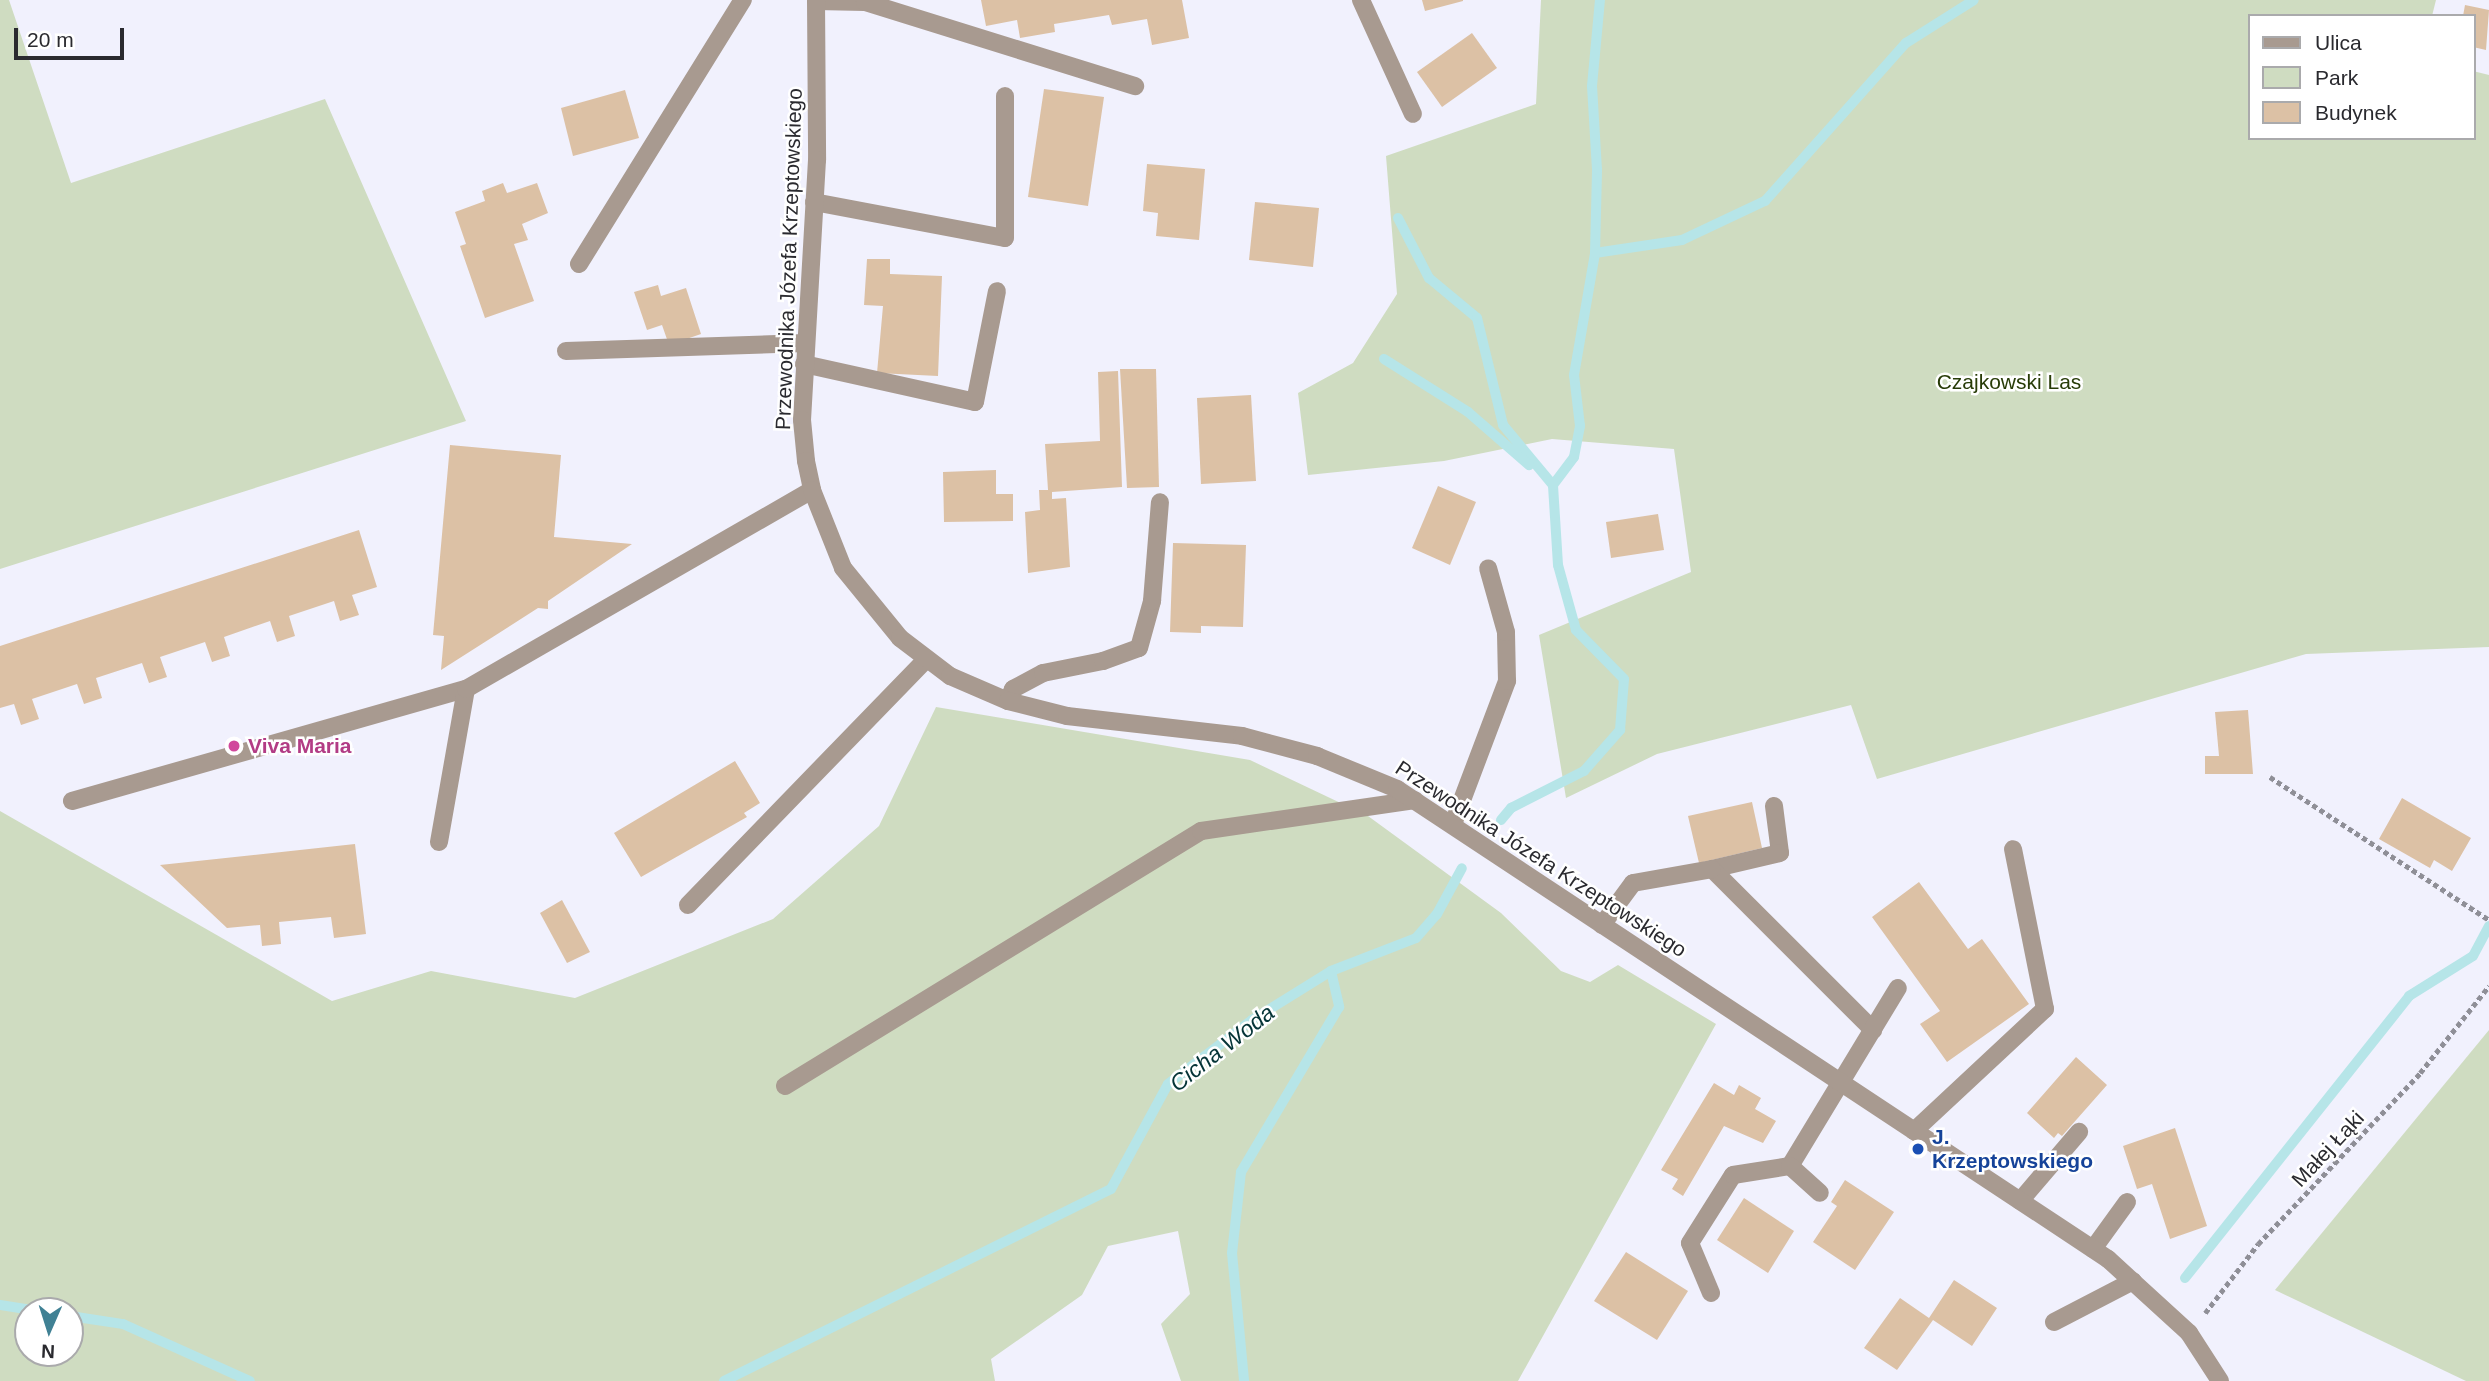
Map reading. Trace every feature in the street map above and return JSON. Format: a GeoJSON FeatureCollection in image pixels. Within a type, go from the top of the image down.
{"type":"FeatureCollection","features":[{"type":"Feature","properties":{"kind":"street"},"geometry":{"type":"LineString","coordinates":[[579,264],[743,0]]}},
{"type":"Feature","properties":{"kind":"street"},"geometry":{"type":"LineString","coordinates":[[1361,0],[1413,114]]}},
{"type":"Feature","properties":{"kind":"street"},"geometry":{"type":"LineString","coordinates":[[816,1],[864,2],[1135,86]]}},
{"type":"Feature","properties":{"kind":"street","name":"Przewodnika Józefa Krzeptowskiego"},"geometry":{"type":"LineString","coordinates":[[816,1],[814,202],[802,420],[812,490],[849,577],[881,619],[926,659],[981,693],[1067,716],[1242,736],[1355,770],[1415,800],[2094,1250],[2133,1280],[2189,1333],[2217,1376]]}},
{"type":"Feature","properties":{"kind":"street"},"geometry":{"type":"LineString","coordinates":[[814,202],[1006,238],[1005,96]]}},
{"type":"Feature","properties":{"kind":"street"},"geometry":{"type":"LineString","coordinates":[[804,364],[975,402],[997,291]]}},
{"type":"Feature","properties":{"kind":"street"},"geometry":{"type":"LineString","coordinates":[[566,351],[806,343]]}},
{"type":"Feature","properties":{"kind":"street"},"geometry":{"type":"LineString","coordinates":[[72,801],[466,689],[784,502],[812,490]]}},
{"type":"Feature","properties":{"kind":"street"},"geometry":{"type":"LineString","coordinates":[[1008,701],[1013,689],[1043,673],[1103,661],[1139,648],[1152,601],[1160,502]]}},
{"type":"Feature","properties":{"kind":"street"},"geometry":{"type":"LineString","coordinates":[[1453,824],[1507,681],[1506,632],[1488,568]]}},
{"type":"Feature","properties":{"kind":"street"},"geometry":{"type":"LineString","coordinates":[[688,905],[926,659]]}},
{"type":"Feature","properties":{"kind":"street"},"geometry":{"type":"LineString","coordinates":[[439,842],[466,689]]}},
{"type":"Feature","properties":{"kind":"street"},"geometry":{"type":"LineString","coordinates":[[785,1086],[1200,831],[1415,800]]}},
{"type":"Feature","properties":{"kind":"street"},"geometry":{"type":"LineString","coordinates":[[1602,925],[1633,883],[1712,870],[1780,853],[1774,806]]}},
{"type":"Feature","properties":{"kind":"street"},"geometry":{"type":"LineString","coordinates":[[1914,1131],[2045,1009],[2013,849]]}},
{"type":"Feature","properties":{"kind":"street"},"geometry":{"type":"LineString","coordinates":[[1712,870],[1873,1030]]}},
{"type":"Feature","properties":{"kind":"street"},"geometry":{"type":"LineString","coordinates":[[1711,1293],[1690,1243],[1733,1175],[1790,1166],[1898,988]]}},
{"type":"Feature","properties":{"kind":"street"},"geometry":{"type":"LineString","coordinates":[[2020,1201],[2079,1132]]}},
{"type":"Feature","properties":{"kind":"street"},"geometry":{"type":"LineString","coordinates":[[1790,1166],[1820,1193]]}},
{"type":"Feature","properties":{"kind":"street"},"geometry":{"type":"LineString","coordinates":[[2094,1250],[2127,1202]]}},
{"type":"Feature","properties":{"kind":"street"},"geometry":{"type":"LineString","coordinates":[[2054,1322],[2133,1280]]}},
{"type":"Feature","properties":{"kind":"path"},"geometry":{"type":"LineString","coordinates":[[2270,777],[2489,920]]}},
{"type":"Feature","properties":{"kind":"path","name":"Małej Łąki"},"geometry":{"type":"LineString","coordinates":[[2189,1333],[2258,1244],[2420,1073],[2489,986]]}},
{"type":"Feature","properties":{"kind":"green space"},"geometry":{"type":"Polygon","coordinates":[[[0,0],[9,0],[71,183],[325,99],[466,421],[0,569],[0,0]]]}},
{"type":"Feature","properties":{"kind":"green space","name":"Czajkowski Las"},"geometry":{"type":"Polygon","coordinates":[[[1541,0],[2436,0],[2432,14],[2248,14],[2248,140],[2475,140],[2475,72],[2489,75],[2489,647],[2306,654],[1877,779],[1851,705],[1657,754],[1566,798],[1539,635],[1691,572],[1674,449],[1552,439],[1444,461],[1308,475],[1298,393],[1353,363],[1397,294],[1386,156],[1536,104],[1541,0]]]}},
{"type":"Feature","properties":{"kind":"green space"},"geometry":{"type":"Polygon","coordinates":[[[936,707],[1250,760],[1368,816],[1501,913],[1561,971],[1590,982],[1618,965],[1716,1024],[1518,1381],[1181,1381],[1161,1324],[1190,1294],[1178,1231],[1108,1246],[1082,1295],[991,1359],[995,1381],[0,1381],[0,811],[332,1001],[431,971],[575,998],[773,919],[879,826],[936,707]]]}},
{"type":"Feature","properties":{"kind":"green space"},"geometry":{"type":"Polygon","coordinates":[[[2489,1030],[2489,1381],[2466,1381],[2275,1290],[2489,1030]]]}},
{"type":"Feature","properties":{"kind":"building"},"geometry":{"type":"Polygon","coordinates":[[[981,0],[1182,0],[1189,38],[1152,45],[1147,19],[1112,25],[1109,15],[1054,24],[1055,32],[1020,38],[1017,20],[986,26],[981,0]]]}},
{"type":"Feature","properties":{"kind":"building"},"geometry":{"type":"Polygon","coordinates":[[[1422,0],[1463,0],[1463,1],[1425,11],[1422,0]]]}},
{"type":"Feature","properties":{"kind":"building"},"geometry":{"type":"Polygon","coordinates":[[[2465,5],[2489,10],[2486,50],[2475,47],[2475,14],[2463,14],[2465,5]]]}},
{"type":"Feature","properties":{"kind":"building"},"geometry":{"type":"Polygon","coordinates":[[[1472,33],[1497,68],[1442,107],[1417,72],[1472,33]]]}},
{"type":"Feature","properties":{"kind":"building"},"geometry":{"type":"Polygon","coordinates":[[[1044,89],[1104,97],[1088,206],[1028,197],[1044,89]]]}},
{"type":"Feature","properties":{"kind":"building"},"geometry":{"type":"Polygon","coordinates":[[[625,90],[639,138],[573,156],[561,108],[625,90]]]}},
{"type":"Feature","properties":{"kind":"building"},"geometry":{"type":"Polygon","coordinates":[[[1147,164],[1205,169],[1199,240],[1156,236],[1158,213],[1143,211],[1147,164]]]}},
{"type":"Feature","properties":{"kind":"building"},"geometry":{"type":"Polygon","coordinates":[[[503,183],[507,193],[537,183],[548,213],[522,224],[528,240],[514,244],[534,301],[485,318],[460,246],[466,244],[455,212],[485,201],[482,191],[503,183]]]}},
{"type":"Feature","properties":{"kind":"building"},"geometry":{"type":"Polygon","coordinates":[[[1255,202],[1319,208],[1313,267],[1249,260],[1255,202]]]}},
{"type":"Feature","properties":{"kind":"building"},"geometry":{"type":"Polygon","coordinates":[[[867,259],[890,259],[890,274],[942,276],[938,376],[877,373],[883,306],[864,305],[867,259]]]}},
{"type":"Feature","properties":{"kind":"building"},"geometry":{"type":"Polygon","coordinates":[[[658,285],[661,296],[686,288],[701,334],[669,345],[662,325],[647,330],[634,292],[658,285]]]}},
{"type":"Feature","properties":{"kind":"building"},"geometry":{"type":"Polygon","coordinates":[[[1120,369],[1156,369],[1159,487],[1127,488],[1120,369]]]}},
{"type":"Feature","properties":{"kind":"building"},"geometry":{"type":"Polygon","coordinates":[[[1118,371],[1122,487],[1052,492],[1052,499],[1066,498],[1070,567],[1028,573],[1025,512],[1040,510],[1039,490],[1048,490],[1045,444],[1100,441],[1098,372],[1118,371]]]}},
{"type":"Feature","properties":{"kind":"building"},"geometry":{"type":"Polygon","coordinates":[[[1251,395],[1256,481],[1201,484],[1197,398],[1251,395]]]}},
{"type":"Feature","properties":{"kind":"building"},"geometry":{"type":"Polygon","coordinates":[[[450,445],[561,455],[554,537],[632,544],[548,601],[548,609],[538,608],[441,670],[444,636],[433,635],[450,445]]]}},
{"type":"Feature","properties":{"kind":"building"},"geometry":{"type":"Polygon","coordinates":[[[996,470],[996,494],[1013,494],[1013,521],[944,522],[943,472],[996,470]]]}},
{"type":"Feature","properties":{"kind":"building"},"geometry":{"type":"Polygon","coordinates":[[[1438,486],[1476,502],[1450,565],[1412,548],[1438,486]]]}},
{"type":"Feature","properties":{"kind":"building"},"geometry":{"type":"Polygon","coordinates":[[[1658,514],[1664,550],[1611,558],[1606,522],[1658,514]]]}},
{"type":"Feature","properties":{"kind":"building"},"geometry":{"type":"Polygon","coordinates":[[[359,530],[377,587],[352,595],[359,615],[340,621],[334,601],[289,616],[295,636],[277,642],[270,621],[224,637],[230,656],[212,662],[205,642],[160,657],[167,677],[149,683],[142,663],[96,678],[102,698],[84,704],[77,684],[32,699],[39,719],[21,725],[14,704],[0,708],[0,646],[359,530]]]}},
{"type":"Feature","properties":{"kind":"building"},"geometry":{"type":"Polygon","coordinates":[[[1173,543],[1246,545],[1243,627],[1201,626],[1201,633],[1170,632],[1173,543]]]}},
{"type":"Feature","properties":{"kind":"building"},"geometry":{"type":"Polygon","coordinates":[[[2248,710],[2253,774],[2205,774],[2205,756],[2219,756],[2215,712],[2248,710]]]}},
{"type":"Feature","properties":{"kind":"building"},"geometry":{"type":"Polygon","coordinates":[[[735,761],[760,803],[744,813],[747,817],[641,877],[614,833],[735,761]]]}},
{"type":"Feature","properties":{"kind":"building"},"geometry":{"type":"Polygon","coordinates":[[[2402,798],[2471,838],[2452,871],[2434,860],[2430,868],[2379,839],[2402,798]]]}},
{"type":"Feature","properties":{"kind":"building"},"geometry":{"type":"Polygon","coordinates":[[[1752,802],[1762,848],[1699,863],[1688,816],[1752,802]]]}},
{"type":"Feature","properties":{"kind":"building"},"geometry":{"type":"Polygon","coordinates":[[[355,844],[366,934],[334,938],[331,917],[279,922],[281,944],[262,946],[260,925],[227,928],[160,865],[355,844]]]}},
{"type":"Feature","properties":{"kind":"building"},"geometry":{"type":"Polygon","coordinates":[[[1919,882],[1968,949],[1982,939],[2029,1004],[1947,1062],[1920,1024],[1940,1011],[1872,917],[1919,882]]]}},
{"type":"Feature","properties":{"kind":"building"},"geometry":{"type":"Polygon","coordinates":[[[562,900],[590,952],[567,963],[540,913],[562,900]]]}},
{"type":"Feature","properties":{"kind":"building"},"geometry":{"type":"Polygon","coordinates":[[[2076,1057],[2107,1085],[2062,1136],[2058,1133],[2054,1138],[2027,1113],[2076,1057]]]}},
{"type":"Feature","properties":{"kind":"building"},"geometry":{"type":"Polygon","coordinates":[[[1714,1083],[1734,1095],[1739,1085],[1761,1098],[1755,1109],[1776,1121],[1763,1143],[1724,1126],[1683,1196],[1672,1189],[1678,1179],[1661,1170],[1714,1083]]]}},
{"type":"Feature","properties":{"kind":"building"},"geometry":{"type":"Polygon","coordinates":[[[2175,1128],[2207,1226],[2170,1239],[2152,1184],[2137,1189],[2123,1146],[2175,1128]]]}},
{"type":"Feature","properties":{"kind":"building"},"geometry":{"type":"Polygon","coordinates":[[[1845,1180],[1894,1212],[1855,1270],[1813,1242],[1837,1206],[1831,1202],[1845,1180]]]}},
{"type":"Feature","properties":{"kind":"building"},"geometry":{"type":"Polygon","coordinates":[[[1744,1198],[1794,1231],[1768,1273],[1717,1240],[1744,1198]]]}},
{"type":"Feature","properties":{"kind":"building"},"geometry":{"type":"Polygon","coordinates":[[[1626,1252],[1688,1291],[1657,1340],[1594,1301],[1626,1252]]]}},
{"type":"Feature","properties":{"kind":"building"},"geometry":{"type":"Polygon","coordinates":[[[1954,1280],[1997,1308],[1972,1346],[1933,1320],[1897,1370],[1864,1348],[1900,1298],[1929,1318],[1954,1280]]]}},
{"type":"Feature","properties":{"kind":"waterway"},"geometry":{"type":"LineString","coordinates":[[1501,820],[1511,808],[1584,771],[1620,730],[1624,679],[1576,630],[1558,565],[1553,485],[1574,457],[1580,426],[1574,375],[1595,253],[1597,170],[1592,86],[1600,0]]}},
{"type":"Feature","properties":{"kind":"waterway"},"geometry":{"type":"LineString","coordinates":[[1595,253],[1682,240],[1765,201],[1906,43],[1974,0]]}},
{"type":"Feature","properties":{"kind":"waterway"},"geometry":{"type":"LineString","coordinates":[[1398,218],[1429,278],[1477,318],[1503,425],[1553,485]]}},
{"type":"Feature","properties":{"kind":"waterway"},"geometry":{"type":"LineString","coordinates":[[1384,359],[1468,412],[1529,465]]}},
{"type":"Feature","properties":{"kind":"waterway"},"geometry":{"type":"LineString","coordinates":[[1331,971],[1416,938],[1437,914],[1462,868]]}},
{"type":"Feature","properties":{"kind":"waterway"},"geometry":{"type":"LineString","coordinates":[[2185,1278],[2409,996],[2473,956],[2489,926]]}},
{"type":"Feature","properties":{"kind":"waterway","name":"Cicha Woda"},"geometry":{"type":"LineString","coordinates":[[724,1381],[1111,1189],[1168,1084],[1252,1020],[1331,971],[1339,1007],[1241,1172],[1232,1253],[1244,1381]]}},
{"type":"Feature","properties":{"kind":"waterway","name":"Cicha Woda"},"geometry":{"type":"LineString","coordinates":[[0,1305],[14,1307]]}},
{"type":"Feature","properties":{"kind":"waterway","name":"Cicha Woda"},"geometry":{"type":"LineString","coordinates":[[84,1318],[123,1324],[250,1381]]}},
{"type":"Feature","properties":{"kind":"place","name":"Viva Maria"},"geometry":{"type":"Point","coordinates":[234,746]}},
{"type":"Feature","properties":{"kind":"place","name":"J. Krzeptowskiego"},"geometry":{"type":"Point","coordinates":[1918,1149]}}]}
